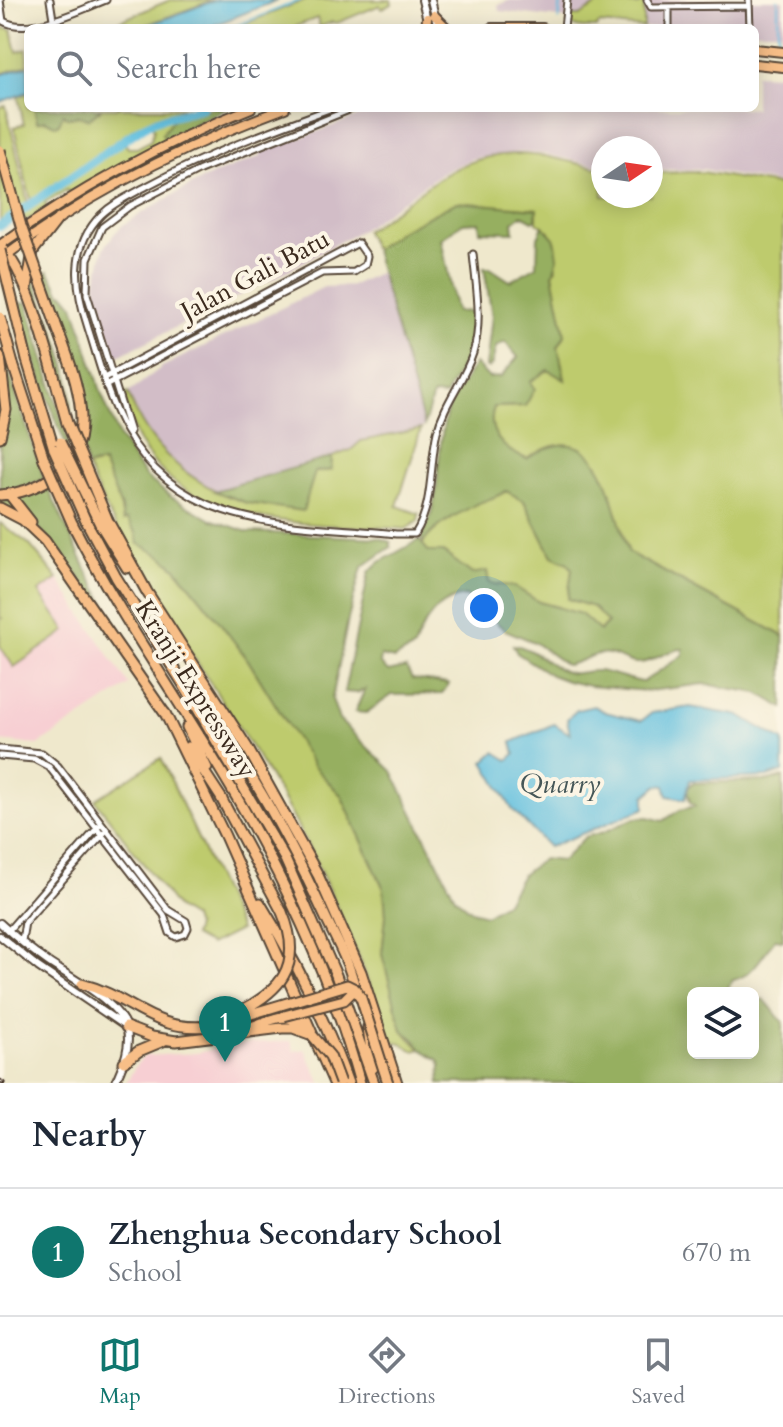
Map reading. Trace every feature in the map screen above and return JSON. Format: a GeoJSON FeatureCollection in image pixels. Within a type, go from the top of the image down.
{"type":"FeatureCollection","features":[{"type":"Feature","properties":{"kind":"highway"},"geometry":{"type":"LineString","coordinates":[[0,150],[23,235],[69,359],[79,401],[81,427],[78,447],[64,469],[32,489],[4,495],[45,541],[222,799]]}},
{"type":"Feature","properties":{"kind":"highway"},"geometry":{"type":"LineString","coordinates":[[27,288],[33,251],[57,220]]}},
{"type":"Feature","properties":{"kind":"highway"},"geometry":{"type":"LineString","coordinates":[[2,252],[27,288],[67,423],[104,522]]}},
{"type":"Feature","properties":{"kind":"highway","name":"Kranji Expressway"},"geometry":{"type":"LineString","coordinates":[[2,252],[27,360],[46,420],[85,519],[116,577],[182,682]]}},
{"type":"Feature","properties":{"kind":"highway","name":"Kranji Expressway"},"geometry":{"type":"LineString","coordinates":[[0,317],[44,459],[72,523],[170,692],[244,810],[287,891],[325,980],[360,1083]]}},
{"type":"Feature","properties":{"kind":"highway"},"geometry":{"type":"LineString","coordinates":[[0,437],[6,410],[1,359]]}},
{"type":"Feature","properties":{"kind":"highway"},"geometry":{"type":"LineString","coordinates":[[57,445],[247,747],[318,875],[361,972],[397,1083]]}},
{"type":"Feature","properties":{"kind":"highway"},"geometry":{"type":"LineString","coordinates":[[0,508],[23,520],[45,541]]}},
{"type":"Feature","properties":{"kind":"highway"},"geometry":{"type":"LineString","coordinates":[[182,682],[285,859],[336,975],[374,1083]]}},
{"type":"Feature","properties":{"kind":"highway"},"geometry":{"type":"LineString","coordinates":[[182,682],[211,717],[278,822],[325,915],[361,998],[388,1083]]}},
{"type":"Feature","properties":{"kind":"highway"},"geometry":{"type":"LineString","coordinates":[[170,692],[288,925],[289,962],[276,987],[263,1000],[211,1026]]}},
{"type":"Feature","properties":{"kind":"highway"},"geometry":{"type":"LineString","coordinates":[[165,713],[337,1083]]}},
{"type":"Feature","properties":{"kind":"highway"},"geometry":{"type":"LineString","coordinates":[[245,880],[309,987],[348,1083]]}},
{"type":"Feature","properties":{"kind":"highway"},"geometry":{"type":"LineString","coordinates":[[361,972],[374,1083]]}},
{"type":"Feature","properties":{"kind":"highway"},"geometry":{"type":"LineString","coordinates":[[82,984],[94,987],[159,1022],[189,1028],[211,1026],[341,985],[355,989]]}},
{"type":"Feature","properties":{"kind":"highway"},"geometry":{"type":"LineString","coordinates":[[225,1036],[344,1000],[355,989]]}},
{"type":"Feature","properties":{"kind":"highway"},"geometry":{"type":"LineString","coordinates":[[284,1016],[294,1018],[330,1056],[337,1083]]}},
{"type":"Feature","properties":{"kind":"highway"},"geometry":{"type":"LineString","coordinates":[[126,1027],[166,1041]]}},
{"type":"Feature","properties":{"kind":"highway"},"geometry":{"type":"LineString","coordinates":[[124,1062],[139,1051],[166,1041],[282,1028],[293,1028],[312,1035]]}},
{"type":"Feature","properties":{"kind":"main road"},"geometry":{"type":"LineString","coordinates":[[759,49],[783,52]]}},
{"type":"Feature","properties":{"kind":"main road"},"geometry":{"type":"LineString","coordinates":[[759,64],[782,67]]}},
{"type":"Feature","properties":{"kind":"main road"},"geometry":{"type":"LineString","coordinates":[[2,252],[25,227],[135,162],[242,112]]}},
{"type":"Feature","properties":{"kind":"main road"},"geometry":{"type":"LineString","coordinates":[[2,252],[177,153],[275,112]]}},
{"type":"Feature","properties":{"kind":"main road"},"geometry":{"type":"LineString","coordinates":[[25,227],[25,235],[33,236]]}},
{"type":"Feature","properties":{"kind":"street"},"geometry":{"type":"LineString","coordinates":[[0,0],[2,17],[9,24],[24,25]]}},
{"type":"Feature","properties":{"kind":"street"},"geometry":{"type":"LineString","coordinates":[[50,0],[53,19]]}},
{"type":"Feature","properties":{"kind":"street"},"geometry":{"type":"LineString","coordinates":[[422,0],[429,22]]}},
{"type":"Feature","properties":{"kind":"street"},"geometry":{"type":"LineString","coordinates":[[429,22],[431,0]]}},
{"type":"Feature","properties":{"kind":"street"},"geometry":{"type":"LineString","coordinates":[[564,24],[567,0]]}},
{"type":"Feature","properties":{"kind":"street"},"geometry":{"type":"LineString","coordinates":[[647,0],[651,7],[749,3],[750,24]]}},
{"type":"Feature","properties":{"kind":"street"},"geometry":{"type":"LineString","coordinates":[[38,24],[103,1]]}},
{"type":"Feature","properties":{"kind":"street"},"geometry":{"type":"LineString","coordinates":[[669,7],[669,24]]}},
{"type":"Feature","properties":{"kind":"street"},"geometry":{"type":"LineString","coordinates":[[322,112],[196,162],[125,197],[102,215],[87,234],[76,268],[81,309],[114,407],[135,444],[167,480],[200,501],[239,517],[415,534],[427,506],[437,432],[444,409],[474,352],[478,311],[473,254]]}},
{"type":"Feature","properties":{"kind":"street"},"geometry":{"type":"LineString","coordinates":[[135,444],[91,307],[86,281],[90,249],[102,227],[130,206],[200,170],[344,112]]}},
{"type":"Feature","properties":{"kind":"street","name":"Jalan Gali Batu"},"geometry":{"type":"LineString","coordinates":[[358,243],[367,256],[365,265],[354,272],[322,273],[115,381],[106,382],[113,374],[358,243]]}},
{"type":"Feature","properties":{"kind":"street"},"geometry":{"type":"LineString","coordinates":[[0,749],[47,756],[58,766],[100,826]]}},
{"type":"Feature","properties":{"kind":"street"},"geometry":{"type":"LineString","coordinates":[[0,756],[34,759],[55,773],[105,832],[168,910],[184,919],[187,924],[185,934],[179,937],[168,931],[164,915],[105,832]]}},
{"type":"Feature","properties":{"kind":"street"},"geometry":{"type":"LineString","coordinates":[[100,826],[1,938],[126,1027]]}},
{"type":"Feature","properties":{"kind":"street"},"geometry":{"type":"LineString","coordinates":[[22,943],[25,922],[105,832]]}},
{"type":"Feature","properties":{"kind":"street"},"geometry":{"type":"LineString","coordinates":[[168,924],[178,916]]}},
{"type":"Feature","properties":{"kind":"street"},"geometry":{"type":"LineString","coordinates":[[0,923],[22,943],[113,1008],[126,1027],[128,1039],[124,1062],[115,1083]]}},
{"type":"Feature","properties":{"kind":"shaded area"},"geometry":{"type":"Polygon","coordinates":[[[510,0],[783,0],[783,40],[781,31],[759,31],[759,24],[610,24],[499,11],[498,5],[510,0]]]}},
{"type":"Feature","properties":{"kind":"shaded area"},"geometry":{"type":"Polygon","coordinates":[[[759,74],[783,75],[783,184],[703,169],[663,170],[663,136],[591,136],[591,164],[546,154],[520,152],[474,158],[441,173],[363,229],[271,280],[116,357],[97,296],[96,282],[104,248],[114,234],[123,225],[204,178],[261,156],[260,153],[369,112],[759,112],[759,74]]]}},
{"type":"Feature","properties":{"kind":"shaded area"},"geometry":{"type":"Polygon","coordinates":[[[381,272],[424,425],[421,429],[361,441],[351,450],[214,491],[176,465],[147,432],[128,393],[162,367],[324,287],[351,286],[381,272]]]}},
{"type":"Feature","properties":{"kind":"shaded area"},"geometry":{"type":"Polygon","coordinates":[[[58,579],[129,685],[38,745],[0,741],[0,619],[58,579]]]}},
{"type":"Feature","properties":{"kind":"shaded area"},"geometry":{"type":"Polygon","coordinates":[[[291,1041],[294,1051],[305,1049],[321,1083],[126,1083],[145,1056],[197,1053],[236,1044],[291,1041]]]}},
{"type":"Feature","properties":{"kind":"green space"},"geometry":{"type":"Polygon","coordinates":[[[170,0],[213,0],[149,24],[113,24],[170,0]]]}},
{"type":"Feature","properties":{"kind":"green space"},"geometry":{"type":"Polygon","coordinates":[[[305,0],[391,0],[392,4],[381,9],[380,5],[337,23],[319,24],[317,18],[301,24],[244,24],[305,0]]]}},
{"type":"Feature","properties":{"kind":"green space"},"geometry":{"type":"Polygon","coordinates":[[[644,1],[644,24],[569,23],[570,16],[580,16],[599,4],[639,5],[644,1]]]}},
{"type":"Feature","properties":{"kind":"green space"},"geometry":{"type":"Polygon","coordinates":[[[0,25],[12,30],[17,52],[24,50],[24,66],[0,74],[0,25]]]}},
{"type":"Feature","properties":{"kind":"green space"},"geometry":{"type":"Polygon","coordinates":[[[24,94],[24,112],[36,112],[37,121],[63,113],[79,116],[96,112],[173,112],[139,125],[31,202],[14,127],[24,124],[18,96],[24,94]]]}},
{"type":"Feature","properties":{"kind":"green space"},"geometry":{"type":"Polygon","coordinates":[[[6,106],[28,204],[0,223],[0,107],[6,106]]]}},
{"type":"Feature","properties":{"kind":"green space"},"geometry":{"type":"Polygon","coordinates":[[[36,112],[97,112],[89,119],[79,116],[68,118],[63,114],[59,124],[55,125],[45,120],[37,122],[36,112]]]}},
{"type":"Feature","properties":{"kind":"green space"},"geometry":{"type":"Polygon","coordinates":[[[195,112],[220,112],[165,138],[162,134],[175,117],[195,112]]]}},
{"type":"Feature","properties":{"kind":"green space"},"geometry":{"type":"Polygon","coordinates":[[[175,117],[162,134],[166,140],[81,188],[70,193],[67,190],[45,203],[47,207],[30,219],[22,220],[21,215],[124,142],[128,148],[137,148],[151,140],[154,129],[151,125],[175,117]]]}},
{"type":"Feature","properties":{"kind":"green space"},"geometry":{"type":"Polygon","coordinates":[[[495,156],[545,156],[591,166],[591,208],[663,208],[663,173],[702,172],[783,186],[783,636],[629,553],[609,488],[600,468],[588,453],[572,445],[552,446],[527,459],[498,440],[492,425],[494,407],[525,406],[529,382],[548,370],[565,379],[558,347],[565,335],[553,274],[556,268],[549,231],[537,222],[537,209],[477,205],[400,231],[374,250],[365,231],[454,169],[495,156]]]}},
{"type":"Feature","properties":{"kind":"green space"},"geometry":{"type":"Polygon","coordinates":[[[457,202],[537,209],[536,219],[533,221],[522,215],[513,222],[514,232],[480,231],[479,222],[463,223],[441,239],[456,312],[472,311],[467,356],[445,396],[433,395],[424,425],[374,250],[400,231],[457,202]]]}},
{"type":"Feature","properties":{"kind":"green space"},"geometry":{"type":"Polygon","coordinates":[[[543,226],[554,238],[558,258],[553,274],[565,335],[558,347],[565,380],[548,370],[530,382],[535,389],[525,406],[494,407],[494,432],[504,446],[527,459],[552,446],[572,445],[588,453],[600,468],[609,488],[629,553],[783,636],[783,708],[758,693],[704,684],[648,691],[567,681],[551,675],[517,653],[513,645],[527,649],[567,672],[599,671],[643,682],[683,655],[683,649],[640,663],[604,654],[566,665],[534,642],[505,630],[466,596],[447,602],[432,614],[414,648],[394,659],[381,656],[380,663],[388,672],[406,668],[412,679],[449,684],[442,694],[392,695],[366,713],[355,712],[365,689],[357,693],[344,692],[369,572],[380,562],[419,540],[429,552],[443,552],[472,574],[487,571],[489,583],[515,587],[539,602],[581,614],[600,631],[608,623],[593,607],[568,599],[572,569],[568,563],[552,556],[524,501],[506,491],[448,520],[424,542],[421,538],[433,508],[443,428],[452,400],[475,364],[489,378],[501,377],[518,357],[505,342],[496,347],[492,364],[486,367],[492,316],[484,268],[490,268],[510,281],[537,266],[538,237],[543,226]]]}},
{"type":"Feature","properties":{"kind":"green space"},"geometry":{"type":"Polygon","coordinates":[[[48,271],[61,293],[74,305],[102,395],[119,437],[145,476],[171,497],[210,519],[248,532],[380,538],[391,542],[391,547],[362,567],[332,699],[339,720],[392,771],[455,897],[472,911],[486,915],[506,902],[522,875],[543,859],[562,861],[585,837],[635,818],[663,821],[680,810],[695,806],[690,802],[687,790],[692,783],[769,781],[783,777],[783,940],[775,939],[752,969],[733,980],[728,987],[687,987],[687,1059],[759,1059],[759,1000],[763,999],[783,1021],[783,1083],[439,1083],[439,1060],[421,1049],[402,1030],[382,954],[386,916],[384,889],[341,795],[314,767],[248,660],[215,616],[176,568],[138,543],[136,533],[127,520],[123,521],[103,463],[87,466],[82,445],[87,415],[82,385],[42,274],[48,271]]]}},
{"type":"Feature","properties":{"kind":"green space"},"geometry":{"type":"Polygon","coordinates":[[[33,276],[64,359],[71,409],[66,407],[45,340],[35,301],[33,276]]]}},
{"type":"Feature","properties":{"kind":"green space"},"geometry":{"type":"Polygon","coordinates":[[[27,302],[69,444],[67,448],[40,377],[24,323],[19,304],[27,302]]]}},
{"type":"Feature","properties":{"kind":"green space"},"geometry":{"type":"Polygon","coordinates":[[[2,352],[44,479],[21,488],[0,491],[0,368],[4,367],[2,352]]]}},
{"type":"Feature","properties":{"kind":"green space"},"geometry":{"type":"Polygon","coordinates":[[[128,393],[147,431],[174,462],[208,486],[247,503],[315,472],[331,470],[332,457],[351,450],[361,441],[421,429],[397,506],[419,514],[418,521],[406,529],[334,526],[258,517],[222,507],[189,492],[161,471],[136,436],[124,395],[128,393]]]}},
{"type":"Feature","properties":{"kind":"green space"},"geometry":{"type":"Polygon","coordinates":[[[332,457],[331,470],[315,472],[303,511],[247,503],[214,491],[332,457]]]}},
{"type":"Feature","properties":{"kind":"green space"},"geometry":{"type":"Polygon","coordinates":[[[103,463],[123,521],[127,519],[136,533],[176,568],[215,616],[248,660],[314,767],[341,795],[384,889],[386,916],[382,954],[402,1030],[421,1049],[414,1051],[401,1043],[391,1042],[338,909],[291,813],[151,589],[106,509],[87,467],[103,463]]]}},
{"type":"Feature","properties":{"kind":"green space"},"geometry":{"type":"Polygon","coordinates":[[[47,486],[88,573],[120,630],[116,633],[64,555],[31,520],[0,504],[0,498],[47,486]]]}},
{"type":"Feature","properties":{"kind":"green space"},"geometry":{"type":"Polygon","coordinates":[[[506,491],[524,501],[552,556],[568,563],[572,569],[568,599],[593,607],[608,622],[600,631],[515,587],[488,583],[443,552],[429,553],[422,544],[454,516],[506,491]]]}},
{"type":"Feature","properties":{"kind":"green space"},"geometry":{"type":"Polygon","coordinates":[[[0,523],[29,544],[58,579],[39,592],[66,631],[14,667],[0,646],[0,620],[3,618],[0,619],[0,523]]]}},
{"type":"Feature","properties":{"kind":"green space"},"geometry":{"type":"Polygon","coordinates":[[[161,758],[240,930],[210,945],[193,936],[196,927],[193,918],[177,908],[95,800],[161,758]]]}},
{"type":"Feature","properties":{"kind":"water"},"geometry":{"type":"Polygon","coordinates":[[[216,0],[278,0],[217,24],[151,24],[216,0]]]}},
{"type":"Feature","properties":{"kind":"water"},"geometry":{"type":"Polygon","coordinates":[[[24,67],[24,93],[0,102],[0,75],[24,67]]]}},
{"type":"Feature","properties":{"kind":"water","name":"Quarry"},"geometry":{"type":"Polygon","coordinates":[[[594,706],[641,721],[652,713],[690,707],[741,716],[783,741],[783,772],[767,777],[690,780],[685,799],[668,796],[665,786],[658,785],[645,796],[645,808],[549,847],[512,809],[484,762],[495,752],[508,760],[515,754],[512,742],[554,724],[570,734],[567,719],[577,710],[594,706]]]}},
{"type":"Feature","properties":{"kind":"waterway"},"geometry":{"type":"LineString","coordinates":[[240,24],[301,0]]}},
{"type":"Feature","properties":{"kind":"waterway"},"geometry":{"type":"LineString","coordinates":[[559,20],[561,0]]}},
{"type":"Feature","properties":{"kind":"waterway"},"geometry":{"type":"LineString","coordinates":[[778,0],[778,39]]}},
{"type":"Feature","properties":{"kind":"waterway"},"geometry":{"type":"LineString","coordinates":[[0,226],[144,126],[186,112]]}},
{"type":"Feature","properties":{"kind":"place","name":"Zhenghua Secondary School"},"geometry":{"type":"Point","coordinates":[225,1062]}}]}
